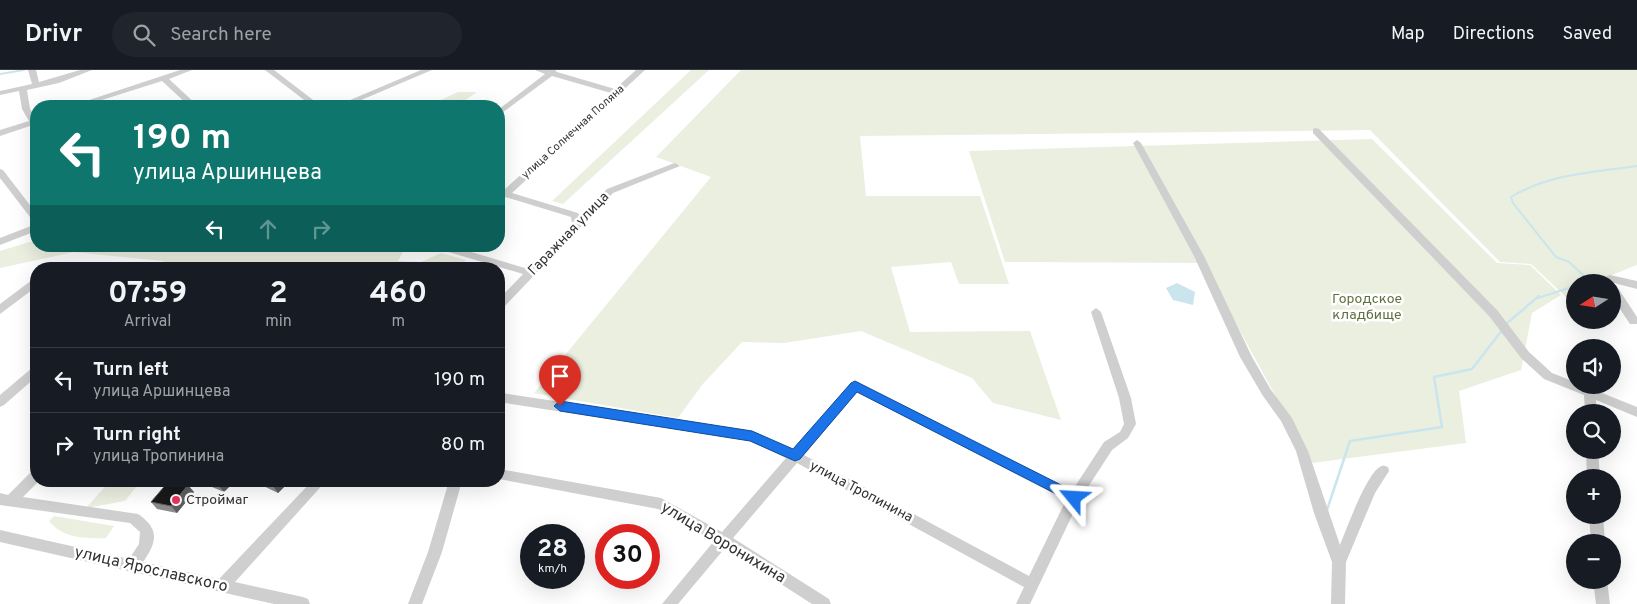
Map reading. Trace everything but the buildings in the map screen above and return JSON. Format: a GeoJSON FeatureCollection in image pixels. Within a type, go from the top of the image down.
{"type":"FeatureCollection","features":[{"type":"Feature","properties":{"kind":"street"},"geometry":{"type":"LineString","coordinates":[[32,70],[36,85]]}},
{"type":"Feature","properties":{"kind":"street"},"geometry":{"type":"LineString","coordinates":[[0,93],[23,89],[88,70]]}},
{"type":"Feature","properties":{"kind":"street"},"geometry":{"type":"LineString","coordinates":[[97,100],[188,70]]}},
{"type":"Feature","properties":{"kind":"street"},"geometry":{"type":"LineString","coordinates":[[269,70],[309,100]]}},
{"type":"Feature","properties":{"kind":"street"},"geometry":{"type":"LineString","coordinates":[[355,100],[428,70]]}},
{"type":"Feature","properties":{"kind":"street"},"geometry":{"type":"LineString","coordinates":[[540,70],[617,92]]}},
{"type":"Feature","properties":{"kind":"street","name":"улица Солнечная Поляна"},"geometry":{"type":"LineString","coordinates":[[505,190],[642,70]]}},
{"type":"Feature","properties":{"kind":"street"},"geometry":{"type":"LineString","coordinates":[[505,108],[552,72]]}},
{"type":"Feature","properties":{"kind":"street"},"geometry":{"type":"LineString","coordinates":[[164,78],[188,100]]}},
{"type":"Feature","properties":{"kind":"street"},"geometry":{"type":"LineString","coordinates":[[23,89],[26,109],[30,115]]}},
{"type":"Feature","properties":{"kind":"street"},"geometry":{"type":"LineString","coordinates":[[0,133],[30,124]]}},
{"type":"Feature","properties":{"kind":"street"},"geometry":{"type":"LineString","coordinates":[[1316,131],[1486,306],[1526,355],[1548,376],[1590,395],[1615,402],[1637,412]]}},
{"type":"Feature","properties":{"kind":"street"},"geometry":{"type":"LineString","coordinates":[[1137,143],[1199,256],[1246,357],[1266,393],[1290,426],[1302,452],[1339,562],[1338,604]]}},
{"type":"Feature","properties":{"kind":"street","name":"Гаражная улица"},"geometry":{"type":"LineString","coordinates":[[505,299],[610,191],[675,166]]}},
{"type":"Feature","properties":{"kind":"street"},"geometry":{"type":"LineString","coordinates":[[0,172],[30,211]]}},
{"type":"Feature","properties":{"kind":"street"},"geometry":{"type":"LineString","coordinates":[[505,194],[576,215],[577,224]]}},
{"type":"Feature","properties":{"kind":"street"},"geometry":{"type":"LineString","coordinates":[[0,242],[30,230]]}},
{"type":"Feature","properties":{"kind":"street"},"geometry":{"type":"LineString","coordinates":[[459,252],[494,262]]}},
{"type":"Feature","properties":{"kind":"street"},"geometry":{"type":"LineString","coordinates":[[505,265],[531,273]]}},
{"type":"Feature","properties":{"kind":"street"},"geometry":{"type":"LineString","coordinates":[[1621,281],[1637,285]]}},
{"type":"Feature","properties":{"kind":"street"},"geometry":{"type":"LineString","coordinates":[[0,310],[30,287]]}},
{"type":"Feature","properties":{"kind":"street"},"geometry":{"type":"LineString","coordinates":[[1621,302],[1634,321]]}},
{"type":"Feature","properties":{"kind":"street"},"geometry":{"type":"LineString","coordinates":[[1023,604],[1034,585],[1074,498],[1108,446],[1124,435],[1130,424],[1125,398],[1096,312]]}},
{"type":"Feature","properties":{"kind":"street"},"geometry":{"type":"LineString","coordinates":[[0,402],[30,376]]}},
{"type":"Feature","properties":{"kind":"street"},"geometry":{"type":"LineString","coordinates":[[669,604],[855,386],[1074,498]]}},
{"type":"Feature","properties":{"kind":"street"},"geometry":{"type":"LineString","coordinates":[[1590,395],[1591,404]]}},
{"type":"Feature","properties":{"kind":"street","name":"улица Тропинина"},"geometry":{"type":"LineString","coordinates":[[505,401],[752,436],[795,456],[1034,585]]}},
{"type":"Feature","properties":{"kind":"street"},"geometry":{"type":"LineString","coordinates":[[1339,562],[1370,490],[1383,471]]}},
{"type":"Feature","properties":{"kind":"street","name":"улица Воронихина"},"geometry":{"type":"LineString","coordinates":[[505,475],[661,504],[723,539],[824,604]]}},
{"type":"Feature","properties":{"kind":"street"},"geometry":{"type":"LineString","coordinates":[[5,500],[30,481]]}},
{"type":"Feature","properties":{"kind":"street"},"geometry":{"type":"LineString","coordinates":[[222,586],[314,487]]}},
{"type":"Feature","properties":{"kind":"street"},"geometry":{"type":"LineString","coordinates":[[415,604],[435,552],[454,487]]}},
{"type":"Feature","properties":{"kind":"street"},"geometry":{"type":"LineString","coordinates":[[5,500],[133,518],[143,523],[149,534],[146,547],[132,565]]}},
{"type":"Feature","properties":{"kind":"street","name":"улица Ярославского"},"geometry":{"type":"LineString","coordinates":[[0,536],[303,604]]}},
{"type":"Feature","properties":{"kind":"street"},"geometry":{"type":"LineString","coordinates":[[1601,589],[1603,604]]}},
{"type":"Feature","properties":{"kind":"green space"},"geometry":{"type":"Polygon","coordinates":[[[691,70],[709,70],[563,204],[552,201],[691,70]]]}},
{"type":"Feature","properties":{"kind":"green space"},"geometry":{"type":"Polygon","coordinates":[[[741,70],[1637,70],[1637,265],[1614,274],[1566,274],[1566,297],[1531,264],[1500,262],[1370,130],[860,136],[866,196],[980,196],[1009,284],[959,284],[951,262],[891,267],[910,332],[1030,331],[1061,420],[993,403],[972,378],[861,331],[784,343],[742,342],[702,385],[678,418],[534,393],[711,177],[656,157],[741,70]]]}},
{"type":"Feature","properties":{"kind":"green space"},"geometry":{"type":"Polygon","coordinates":[[[458,92],[477,92],[466,100],[441,100],[458,92]]]}},
{"type":"Feature","properties":{"kind":"green space","name":"Городское кладбище"},"geometry":{"type":"Polygon","coordinates":[[[1372,139],[1497,263],[1530,265],[1561,295],[1532,313],[1521,370],[1459,391],[1466,443],[1312,463],[1203,263],[1005,262],[969,151],[1372,139]]]}},
{"type":"Feature","properties":{"kind":"green space"},"geometry":{"type":"Polygon","coordinates":[[[30,242],[30,252],[74,252],[0,268],[0,251],[30,242]]]}},
{"type":"Feature","properties":{"kind":"green space"},"geometry":{"type":"Polygon","coordinates":[[[74,252],[403,252],[398,261],[421,262],[165,262],[74,252]]]}},
{"type":"Feature","properties":{"kind":"green space"},"geometry":{"type":"Polygon","coordinates":[[[441,253],[466,260],[464,262],[421,262],[441,253]]]}},
{"type":"Feature","properties":{"kind":"green space"},"geometry":{"type":"Polygon","coordinates":[[[105,487],[136,487],[125,501],[86,508],[105,487]]]}},
{"type":"Feature","properties":{"kind":"green space"},"geometry":{"type":"Polygon","coordinates":[[[54,516],[114,526],[106,538],[82,538],[67,534],[55,527],[49,521],[54,516]]]}},
{"type":"Feature","properties":{"kind":"water"},"geometry":{"type":"Polygon","coordinates":[[[1177,283],[1195,292],[1193,305],[1173,300],[1166,288],[1177,283]]]}},
{"type":"Feature","properties":{"kind":"waterway"},"geometry":{"type":"LineString","coordinates":[[0,74],[24,70]]}},
{"type":"Feature","properties":{"kind":"waterway"},"geometry":{"type":"LineString","coordinates":[[1582,274],[1569,262],[1556,257],[1513,203],[1511,197],[1541,183],[1572,175],[1637,166]]}},
{"type":"Feature","properties":{"kind":"waterway"},"geometry":{"type":"LineString","coordinates":[[1538,298],[1566,289]]}},
{"type":"Feature","properties":{"kind":"waterway"},"geometry":{"type":"LineString","coordinates":[[1506,324],[1539,296]]}},
{"type":"Feature","properties":{"kind":"waterway"},"geometry":{"type":"LineString","coordinates":[[1327,510],[1350,441],[1442,427],[1434,377],[1472,369],[1503,329]]}},
{"type":"Feature","properties":{"kind":"place","name":"Строймаг"},"geometry":{"type":"Point","coordinates":[176,500]}},
{"type":"Feature","properties":{"kind":"route"},"geometry":{"type":"LineString","coordinates":[[560,406],[752,436],[795,456],[855,386],[1074,498]]}}]}
